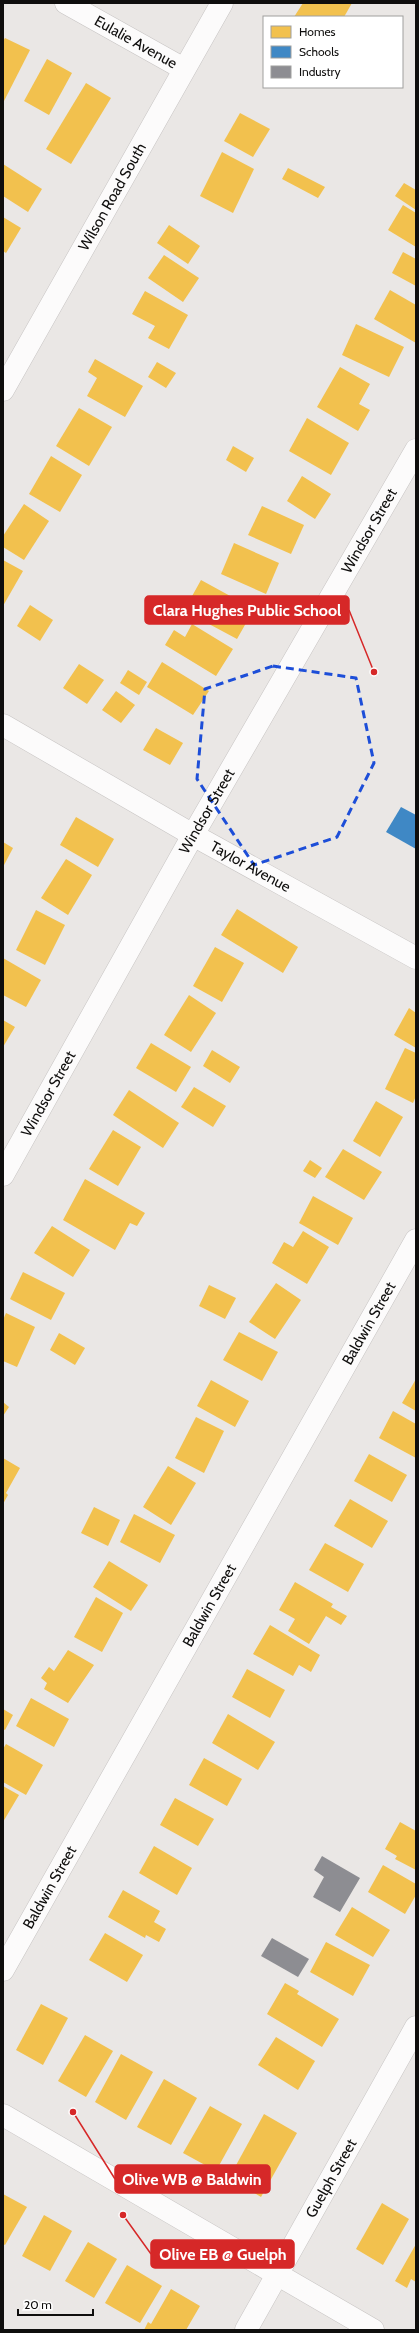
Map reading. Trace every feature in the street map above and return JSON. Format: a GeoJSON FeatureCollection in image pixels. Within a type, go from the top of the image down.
{"type":"FeatureCollection","features":[{"type":"Feature","properties":{"kind":"street","name":"Eulalie Avenue"},"geometry":{"type":"LineString","coordinates":[[66,3],[184,69]]}},
{"type":"Feature","properties":{"kind":"street","name":"Wilson Road South"},"geometry":{"type":"LineString","coordinates":[[3,390],[222,3]]}},
{"type":"Feature","properties":{"kind":"street","name":"Windsor Street"},"geometry":{"type":"LineString","coordinates":[[3,1174],[193,835],[416,450]]}},
{"type":"Feature","properties":{"kind":"street","name":"Taylor Avenue"},"geometry":{"type":"LineString","coordinates":[[3,725],[193,835],[416,958]]}},
{"type":"Feature","properties":{"kind":"street","name":"Baldwin Street"},"geometry":{"type":"LineString","coordinates":[[3,1970],[416,1240]]}},
{"type":"Feature","properties":{"kind":"street","name":"Guelph Street"},"geometry":{"type":"LineString","coordinates":[[246,2330],[416,2027]]}},
{"type":"Feature","properties":{"kind":"street"},"geometry":{"type":"LineString","coordinates":[[3,2115],[373,2330]]}},
{"type":"Feature","properties":{"kind":"highlighted area"},"geometry":{"type":"Polygon","coordinates":[[[273,666],[356,678],[374,763],[337,837],[254,865],[197,779],[205,689],[273,666]]]}},
{"type":"Feature","properties":{"kind":"building: Homes"},"geometry":{"type":"Polygon","coordinates":[[[303,3],[352,3],[345,16],[295,16],[303,3]]]}},
{"type":"Feature","properties":{"kind":"building: Homes"},"geometry":{"type":"Polygon","coordinates":[[[5,38],[30,50],[3,103],[3,41],[5,38]]]}},
{"type":"Feature","properties":{"kind":"building: Homes"},"geometry":{"type":"Polygon","coordinates":[[[47,59],[72,73],[49,115],[24,101],[47,59]]]}},
{"type":"Feature","properties":{"kind":"building: Homes"},"geometry":{"type":"Polygon","coordinates":[[[86,83],[111,98],[71,164],[46,149],[86,83]]]}},
{"type":"Feature","properties":{"kind":"building: Homes"},"geometry":{"type":"Polygon","coordinates":[[[240,113],[270,129],[253,157],[224,141],[240,113]]]}},
{"type":"Feature","properties":{"kind":"building: Homes"},"geometry":{"type":"Polygon","coordinates":[[[222,152],[254,169],[233,213],[200,196],[222,152]]]}},
{"type":"Feature","properties":{"kind":"building: Homes"},"geometry":{"type":"Polygon","coordinates":[[[3,164],[42,189],[28,212],[3,196],[3,164]]]}},
{"type":"Feature","properties":{"kind":"building: Homes"},"geometry":{"type":"Polygon","coordinates":[[[288,168],[325,187],[318,198],[282,179],[288,168]]]}},
{"type":"Feature","properties":{"kind":"building: Homes"},"geometry":{"type":"Polygon","coordinates":[[[404,183],[416,190],[416,210],[395,196],[404,183]]]}},
{"type":"Feature","properties":{"kind":"building: Homes"},"geometry":{"type":"Polygon","coordinates":[[[403,205],[416,213],[416,247],[388,230],[403,205]]]}},
{"type":"Feature","properties":{"kind":"building: Homes"},"geometry":{"type":"Polygon","coordinates":[[[3,217],[21,228],[6,253],[3,251],[3,217]]]}},
{"type":"Feature","properties":{"kind":"building: Homes"},"geometry":{"type":"Polygon","coordinates":[[[169,225],[200,246],[188,264],[157,243],[169,225]]]}},
{"type":"Feature","properties":{"kind":"building: Homes"},"geometry":{"type":"Polygon","coordinates":[[[403,252],[416,259],[416,286],[392,273],[403,252]]]}},
{"type":"Feature","properties":{"kind":"building: Homes"},"geometry":{"type":"Polygon","coordinates":[[[164,255],[199,278],[183,302],[148,278],[164,255]]]}},
{"type":"Feature","properties":{"kind":"building: Homes"},"geometry":{"type":"Polygon","coordinates":[[[390,290],[416,305],[416,343],[374,319],[390,290]]]}},
{"type":"Feature","properties":{"kind":"building: Homes"},"geometry":{"type":"Polygon","coordinates":[[[145,291],[188,315],[169,349],[148,338],[155,326],[132,314],[145,291]]]}},
{"type":"Feature","properties":{"kind":"building: Homes"},"geometry":{"type":"Polygon","coordinates":[[[356,324],[404,347],[389,377],[342,355],[356,324]]]}},
{"type":"Feature","properties":{"kind":"building: Homes"},"geometry":{"type":"Polygon","coordinates":[[[95,359],[143,386],[125,417],[87,396],[97,378],[88,372],[95,359]]]}},
{"type":"Feature","properties":{"kind":"building: Homes"},"geometry":{"type":"Polygon","coordinates":[[[157,362],[176,373],[166,388],[148,377],[157,362]]]}},
{"type":"Feature","properties":{"kind":"building: Homes"},"geometry":{"type":"Polygon","coordinates":[[[340,367],[370,384],[359,404],[370,410],[358,431],[317,407],[340,367]]]}},
{"type":"Feature","properties":{"kind":"building: Homes"},"geometry":{"type":"Polygon","coordinates":[[[79,408],[112,427],[89,466],[56,446],[79,408]]]}},
{"type":"Feature","properties":{"kind":"building: Homes"},"geometry":{"type":"Polygon","coordinates":[[[307,418],[349,443],[331,475],[289,451],[307,418]]]}},
{"type":"Feature","properties":{"kind":"building: Homes"},"geometry":{"type":"Polygon","coordinates":[[[233,446],[254,458],[246,472],[226,460],[233,446]]]}},
{"type":"Feature","properties":{"kind":"building: Homes"},"geometry":{"type":"Polygon","coordinates":[[[51,456],[82,475],[60,512],[29,494],[51,456]]]}},
{"type":"Feature","properties":{"kind":"building: Homes"},"geometry":{"type":"Polygon","coordinates":[[[302,476],[331,494],[315,519],[287,501],[302,476]]]}},
{"type":"Feature","properties":{"kind":"building: Homes"},"geometry":{"type":"Polygon","coordinates":[[[24,504],[49,521],[24,560],[3,547],[3,536],[24,504]]]}},
{"type":"Feature","properties":{"kind":"building: Homes"},"geometry":{"type":"Polygon","coordinates":[[[262,506],[304,525],[291,554],[248,535],[262,506]]]}},
{"type":"Feature","properties":{"kind":"building: Homes"},"geometry":{"type":"Polygon","coordinates":[[[234,543],[279,563],[266,594],[221,574],[234,543]]]}},
{"type":"Feature","properties":{"kind":"building: Homes"},"geometry":{"type":"Polygon","coordinates":[[[3,560],[23,571],[3,606],[3,560]]]}},
{"type":"Feature","properties":{"kind":"building: Homes"},"geometry":{"type":"Polygon","coordinates":[[[201,580],[254,609],[237,639],[194,616],[201,604],[191,598],[201,580]]]}},
{"type":"Feature","properties":{"kind":"building: Homes"},"geometry":{"type":"Polygon","coordinates":[[[30,605],[53,620],[40,641],[17,626],[30,605]]]}},
{"type":"Feature","properties":{"kind":"building: Homes"},"geometry":{"type":"Polygon","coordinates":[[[192,624],[233,649],[216,676],[165,645],[174,630],[185,637],[192,624]]]}},
{"type":"Feature","properties":{"kind":"building: Homes"},"geometry":{"type":"Polygon","coordinates":[[[162,662],[209,691],[193,715],[147,687],[162,662]]]}},
{"type":"Feature","properties":{"kind":"building: Homes"},"geometry":{"type":"Polygon","coordinates":[[[79,664],[104,680],[87,704],[63,688],[79,664]]]}},
{"type":"Feature","properties":{"kind":"building: Homes"},"geometry":{"type":"Polygon","coordinates":[[[128,670],[147,682],[139,695],[120,683],[128,670]]]}},
{"type":"Feature","properties":{"kind":"building: Homes"},"geometry":{"type":"Polygon","coordinates":[[[116,691],[135,705],[121,723],[102,710],[116,691]]]}},
{"type":"Feature","properties":{"kind":"building: Homes"},"geometry":{"type":"Polygon","coordinates":[[[156,728],[183,743],[170,765],[143,750],[156,728]]]}},
{"type":"Feature","properties":{"kind":"building: Homes"},"geometry":{"type":"Polygon","coordinates":[[[76,817],[114,839],[98,867],[60,845],[76,817]]]}},
{"type":"Feature","properties":{"kind":"building: Homes"},"geometry":{"type":"Polygon","coordinates":[[[3,842],[13,848],[3,867],[3,842]]]}},
{"type":"Feature","properties":{"kind":"building: Homes"},"geometry":{"type":"Polygon","coordinates":[[[66,859],[92,875],[68,915],[41,898],[66,859]]]}},
{"type":"Feature","properties":{"kind":"building: Homes"},"geometry":{"type":"Polygon","coordinates":[[[237,909],[298,947],[283,973],[221,935],[237,909]]]}},
{"type":"Feature","properties":{"kind":"building: Homes"},"geometry":{"type":"Polygon","coordinates":[[[36,910],[65,925],[45,965],[16,950],[36,910]]]}},
{"type":"Feature","properties":{"kind":"building: Homes"},"geometry":{"type":"Polygon","coordinates":[[[215,947],[244,963],[222,1002],[193,986],[215,947]]]}},
{"type":"Feature","properties":{"kind":"building: Homes"},"geometry":{"type":"Polygon","coordinates":[[[3,958],[41,980],[26,1007],[3,995],[3,958]]]}},
{"type":"Feature","properties":{"kind":"building: Homes"},"geometry":{"type":"Polygon","coordinates":[[[189,995],[216,1013],[191,1052],[164,1035],[189,995]]]}},
{"type":"Feature","properties":{"kind":"building: Homes"},"geometry":{"type":"Polygon","coordinates":[[[409,1008],[416,1013],[416,1048],[394,1035],[409,1008]]]}},
{"type":"Feature","properties":{"kind":"building: Homes"},"geometry":{"type":"Polygon","coordinates":[[[3,1020],[15,1027],[3,1047],[3,1020]]]}},
{"type":"Feature","properties":{"kind":"building: Homes"},"geometry":{"type":"Polygon","coordinates":[[[151,1043],[191,1067],[176,1092],[136,1068],[151,1043]]]}},
{"type":"Feature","properties":{"kind":"building: Homes"},"geometry":{"type":"Polygon","coordinates":[[[405,1048],[416,1053],[416,1096],[413,1103],[385,1089],[405,1048]]]}},
{"type":"Feature","properties":{"kind":"building: Homes"},"geometry":{"type":"Polygon","coordinates":[[[212,1050],[240,1067],[230,1083],[203,1066],[212,1050]]]}},
{"type":"Feature","properties":{"kind":"building: Homes"},"geometry":{"type":"Polygon","coordinates":[[[194,1087],[226,1106],[213,1127],[181,1107],[194,1087]]]}},
{"type":"Feature","properties":{"kind":"building: Homes"},"geometry":{"type":"Polygon","coordinates":[[[129,1090],[179,1123],[163,1148],[113,1115],[129,1090]]]}},
{"type":"Feature","properties":{"kind":"building: Homes"},"geometry":{"type":"Polygon","coordinates":[[[376,1101],[403,1117],[380,1157],[353,1141],[376,1101]]]}},
{"type":"Feature","properties":{"kind":"building: Homes"},"geometry":{"type":"Polygon","coordinates":[[[113,1130],[141,1147],[118,1186],[89,1169],[113,1130]]]}},
{"type":"Feature","properties":{"kind":"building: Homes"},"geometry":{"type":"Polygon","coordinates":[[[343,1149],[382,1172],[364,1200],[325,1177],[343,1149]]]}},
{"type":"Feature","properties":{"kind":"building: Homes"},"geometry":{"type":"Polygon","coordinates":[[[310,1160],[322,1168],[315,1178],[303,1171],[310,1160]]]}},
{"type":"Feature","properties":{"kind":"building: Homes"},"geometry":{"type":"Polygon","coordinates":[[[85,1179],[145,1213],[137,1226],[130,1223],[115,1250],[63,1220],[85,1179]]]}},
{"type":"Feature","properties":{"kind":"building: Homes"},"geometry":{"type":"Polygon","coordinates":[[[313,1196],[353,1218],[338,1245],[299,1223],[313,1196]]]}},
{"type":"Feature","properties":{"kind":"building: Homes"},"geometry":{"type":"Polygon","coordinates":[[[52,1226],[90,1250],[73,1277],[34,1253],[52,1226]]]}},
{"type":"Feature","properties":{"kind":"building: Homes"},"geometry":{"type":"Polygon","coordinates":[[[303,1231],[329,1247],[307,1284],[272,1263],[284,1242],[293,1247],[303,1231]]]}},
{"type":"Feature","properties":{"kind":"building: Homes"},"geometry":{"type":"Polygon","coordinates":[[[23,1272],[65,1293],[51,1320],[10,1299],[23,1272]]]}},
{"type":"Feature","properties":{"kind":"building: Homes"},"geometry":{"type":"Polygon","coordinates":[[[276,1283],[301,1300],[275,1339],[249,1322],[276,1283]]]}},
{"type":"Feature","properties":{"kind":"building: Homes"},"geometry":{"type":"Polygon","coordinates":[[[209,1285],[236,1298],[225,1319],[199,1306],[209,1285]]]}},
{"type":"Feature","properties":{"kind":"building: Homes"},"geometry":{"type":"Polygon","coordinates":[[[6,1313],[35,1327],[17,1367],[3,1361],[3,1320],[6,1313]]]}},
{"type":"Feature","properties":{"kind":"building: Homes"},"geometry":{"type":"Polygon","coordinates":[[[239,1332],[278,1352],[262,1381],[223,1360],[239,1332]]]}},
{"type":"Feature","properties":{"kind":"building: Homes"},"geometry":{"type":"Polygon","coordinates":[[[59,1333],[85,1348],[75,1365],[50,1350],[59,1333]]]}},
{"type":"Feature","properties":{"kind":"building: Homes"},"geometry":{"type":"Polygon","coordinates":[[[416,1379],[416,1411],[402,1403],[416,1379]]]}},
{"type":"Feature","properties":{"kind":"building: Homes"},"geometry":{"type":"Polygon","coordinates":[[[211,1380],[249,1401],[235,1427],[197,1406],[211,1380]]]}},
{"type":"Feature","properties":{"kind":"building: Homes"},"geometry":{"type":"Polygon","coordinates":[[[3,1402],[9,1407],[3,1416],[3,1402]]]}},
{"type":"Feature","properties":{"kind":"building: Homes"},"geometry":{"type":"Polygon","coordinates":[[[393,1411],[416,1424],[416,1458],[379,1438],[393,1411]]]}},
{"type":"Feature","properties":{"kind":"building: Homes"},"geometry":{"type":"Polygon","coordinates":[[[196,1417],[224,1431],[204,1473],[175,1458],[196,1417]]]}},
{"type":"Feature","properties":{"kind":"building: Homes"},"geometry":{"type":"Polygon","coordinates":[[[369,1454],[407,1475],[392,1502],[354,1481],[369,1454]]]}},
{"type":"Feature","properties":{"kind":"building: Homes"},"geometry":{"type":"Polygon","coordinates":[[[3,1458],[20,1468],[6,1493],[8,1495],[3,1504],[3,1458]]]}},
{"type":"Feature","properties":{"kind":"building: Homes"},"geometry":{"type":"Polygon","coordinates":[[[168,1466],[196,1483],[171,1525],[143,1507],[168,1466]]]}},
{"type":"Feature","properties":{"kind":"building: Homes"},"geometry":{"type":"Polygon","coordinates":[[[350,1499],[388,1521],[372,1548],[334,1526],[350,1499]]]}},
{"type":"Feature","properties":{"kind":"building: Homes"},"geometry":{"type":"Polygon","coordinates":[[[94,1507],[120,1520],[108,1546],[81,1533],[94,1507]]]}},
{"type":"Feature","properties":{"kind":"building: Homes"},"geometry":{"type":"Polygon","coordinates":[[[134,1514],[175,1535],[160,1563],[120,1542],[134,1514]]]}},
{"type":"Feature","properties":{"kind":"building: Homes"},"geometry":{"type":"Polygon","coordinates":[[[325,1543],[364,1564],[348,1592],[309,1570],[325,1543]]]}},
{"type":"Feature","properties":{"kind":"building: Homes"},"geometry":{"type":"Polygon","coordinates":[[[109,1561],[148,1585],[131,1611],[93,1587],[109,1561]]]}},
{"type":"Feature","properties":{"kind":"building: Homes"},"geometry":{"type":"Polygon","coordinates":[[[295,1582],[333,1604],[331,1607],[347,1616],[341,1625],[326,1616],[309,1644],[288,1631],[295,1619],[279,1610],[295,1582]]]}},
{"type":"Feature","properties":{"kind":"building: Homes"},"geometry":{"type":"Polygon","coordinates":[[[96,1597],[123,1613],[102,1652],[74,1637],[96,1597]]]}},
{"type":"Feature","properties":{"kind":"building: Homes"},"geometry":{"type":"Polygon","coordinates":[[[270,1625],[320,1655],[311,1672],[299,1665],[293,1676],[253,1654],[270,1625]]]}},
{"type":"Feature","properties":{"kind":"building: Homes"},"geometry":{"type":"Polygon","coordinates":[[[68,1650],[94,1665],[68,1703],[44,1689],[47,1683],[41,1678],[49,1667],[54,1671],[68,1650]]]}},
{"type":"Feature","properties":{"kind":"building: Homes"},"geometry":{"type":"Polygon","coordinates":[[[247,1669],[285,1690],[270,1718],[232,1697],[247,1669]]]}},
{"type":"Feature","properties":{"kind":"building: Homes"},"geometry":{"type":"Polygon","coordinates":[[[31,1698],[69,1719],[54,1747],[16,1726],[31,1698]]]}},
{"type":"Feature","properties":{"kind":"building: Homes"},"geometry":{"type":"Polygon","coordinates":[[[3,1709],[13,1715],[5,1730],[3,1729],[3,1709]]]}},
{"type":"Feature","properties":{"kind":"building: Homes"},"geometry":{"type":"Polygon","coordinates":[[[228,1714],[275,1742],[258,1770],[212,1743],[228,1714]]]}},
{"type":"Feature","properties":{"kind":"building: Homes"},"geometry":{"type":"Polygon","coordinates":[[[6,1744],[43,1765],[26,1795],[3,1782],[3,1749],[6,1744]]]}},
{"type":"Feature","properties":{"kind":"building: Homes"},"geometry":{"type":"Polygon","coordinates":[[[204,1758],[242,1779],[227,1806],[189,1785],[204,1758]]]}},
{"type":"Feature","properties":{"kind":"building: Homes"},"geometry":{"type":"Polygon","coordinates":[[[3,1786],[19,1795],[3,1822],[3,1786]]]}},
{"type":"Feature","properties":{"kind":"building: Homes"},"geometry":{"type":"Polygon","coordinates":[[[175,1798],[214,1819],[198,1846],[160,1825],[175,1798]]]}},
{"type":"Feature","properties":{"kind":"building: Homes"},"geometry":{"type":"Polygon","coordinates":[[[400,1822],[416,1831],[416,1870],[395,1859],[397,1856],[385,1849],[400,1822]]]}},
{"type":"Feature","properties":{"kind":"building: Homes"},"geometry":{"type":"Polygon","coordinates":[[[154,1846],[192,1868],[177,1895],[139,1873],[154,1846]]]}},
{"type":"Feature","properties":{"kind":"building: Homes"},"geometry":{"type":"Polygon","coordinates":[[[383,1865],[416,1884],[416,1895],[405,1914],[368,1892],[383,1865]]]}},
{"type":"Feature","properties":{"kind":"building: Homes"},"geometry":{"type":"Polygon","coordinates":[[[123,1890],[160,1911],[154,1922],[166,1929],[159,1942],[146,1935],[145,1938],[108,1917],[123,1890]]]}},
{"type":"Feature","properties":{"kind":"building: Homes"},"geometry":{"type":"Polygon","coordinates":[[[352,1907],[390,1930],[373,1957],[335,1935],[352,1907]]]}},
{"type":"Feature","properties":{"kind":"building: Homes"},"geometry":{"type":"Polygon","coordinates":[[[105,1933],[143,1955],[127,1982],[89,1960],[105,1933]]]}},
{"type":"Feature","properties":{"kind":"building: Homes"},"geometry":{"type":"Polygon","coordinates":[[[326,1942],[370,1965],[353,1996],[310,1972],[326,1942]]]}},
{"type":"Feature","properties":{"kind":"building: Homes"},"geometry":{"type":"Polygon","coordinates":[[[285,1983],[299,1991],[297,1994],[339,2019],[322,2047],[267,2014],[285,1983]]]}},
{"type":"Feature","properties":{"kind":"building: Homes"},"geometry":{"type":"Polygon","coordinates":[[[41,2004],[68,2018],[43,2065],[16,2050],[41,2004]]]}},
{"type":"Feature","properties":{"kind":"building: Homes"},"geometry":{"type":"Polygon","coordinates":[[[85,2035],[113,2051],[86,2097],[58,2081],[85,2035]]]}},
{"type":"Feature","properties":{"kind":"building: Homes"},"geometry":{"type":"Polygon","coordinates":[[[276,2037],[315,2061],[298,2090],[258,2065],[276,2037]]]}},
{"type":"Feature","properties":{"kind":"building: Homes"},"geometry":{"type":"Polygon","coordinates":[[[121,2054],[153,2072],[126,2120],[95,2102],[121,2054]]]}},
{"type":"Feature","properties":{"kind":"building: Homes"},"geometry":{"type":"Polygon","coordinates":[[[164,2079],[197,2098],[171,2145],[137,2127],[164,2079]]]}},
{"type":"Feature","properties":{"kind":"building: Homes"},"geometry":{"type":"Polygon","coordinates":[[[210,2106],[242,2124],[216,2171],[183,2153],[210,2106]]]}},
{"type":"Feature","properties":{"kind":"building: Homes"},"geometry":{"type":"Polygon","coordinates":[[[264,2114],[297,2133],[261,2197],[229,2178],[264,2114]]]}},
{"type":"Feature","properties":{"kind":"building: Homes"},"geometry":{"type":"Polygon","coordinates":[[[3,2194],[27,2207],[5,2245],[3,2244],[3,2194]]]}},
{"type":"Feature","properties":{"kind":"building: Homes"},"geometry":{"type":"Polygon","coordinates":[[[382,2203],[409,2219],[383,2265],[356,2249],[382,2203]]]}},
{"type":"Feature","properties":{"kind":"building: Homes"},"geometry":{"type":"Polygon","coordinates":[[[44,2215],[72,2231],[50,2271],[22,2256],[44,2215]]]}},
{"type":"Feature","properties":{"kind":"building: Homes"},"geometry":{"type":"Polygon","coordinates":[[[88,2242],[117,2259],[94,2298],[65,2281],[88,2242]]]}},
{"type":"Feature","properties":{"kind":"building: Homes"},"geometry":{"type":"Polygon","coordinates":[[[416,2244],[416,2282],[411,2279],[407,2288],[395,2281],[416,2244]]]}},
{"type":"Feature","properties":{"kind":"building: Homes"},"geometry":{"type":"Polygon","coordinates":[[[127,2265],[162,2286],[140,2323],[105,2303],[127,2265]]]}},
{"type":"Feature","properties":{"kind":"building: Homes"},"geometry":{"type":"Polygon","coordinates":[[[171,2289],[200,2306],[186,2330],[144,2330],[148,2322],[151,2324],[171,2289]]]}},
{"type":"Feature","properties":{"kind":"building: Schools"},"geometry":{"type":"Polygon","coordinates":[[[401,807],[416,815],[416,849],[386,832],[401,807]]]}},
{"type":"Feature","properties":{"kind":"building: Industry"},"geometry":{"type":"Polygon","coordinates":[[[322,1856],[360,1878],[340,1912],[313,1897],[324,1877],[314,1870],[322,1856]]]}},
{"type":"Feature","properties":{"kind":"building: Industry"},"geometry":{"type":"Polygon","coordinates":[[[272,1938],[309,1959],[298,1977],[261,1956],[272,1938]]]}},
{"type":"Feature","properties":{"kind":"place","name":"Clara Hughes Public School"},"geometry":{"type":"Point","coordinates":[374,672]}},
{"type":"Feature","properties":{"kind":"place","name":"Olive WB @ Baldwin"},"geometry":{"type":"Point","coordinates":[73,2112]}},
{"type":"Feature","properties":{"kind":"place","name":"Olive EB @ Guelph"},"geometry":{"type":"Point","coordinates":[123,2215]}}]}
